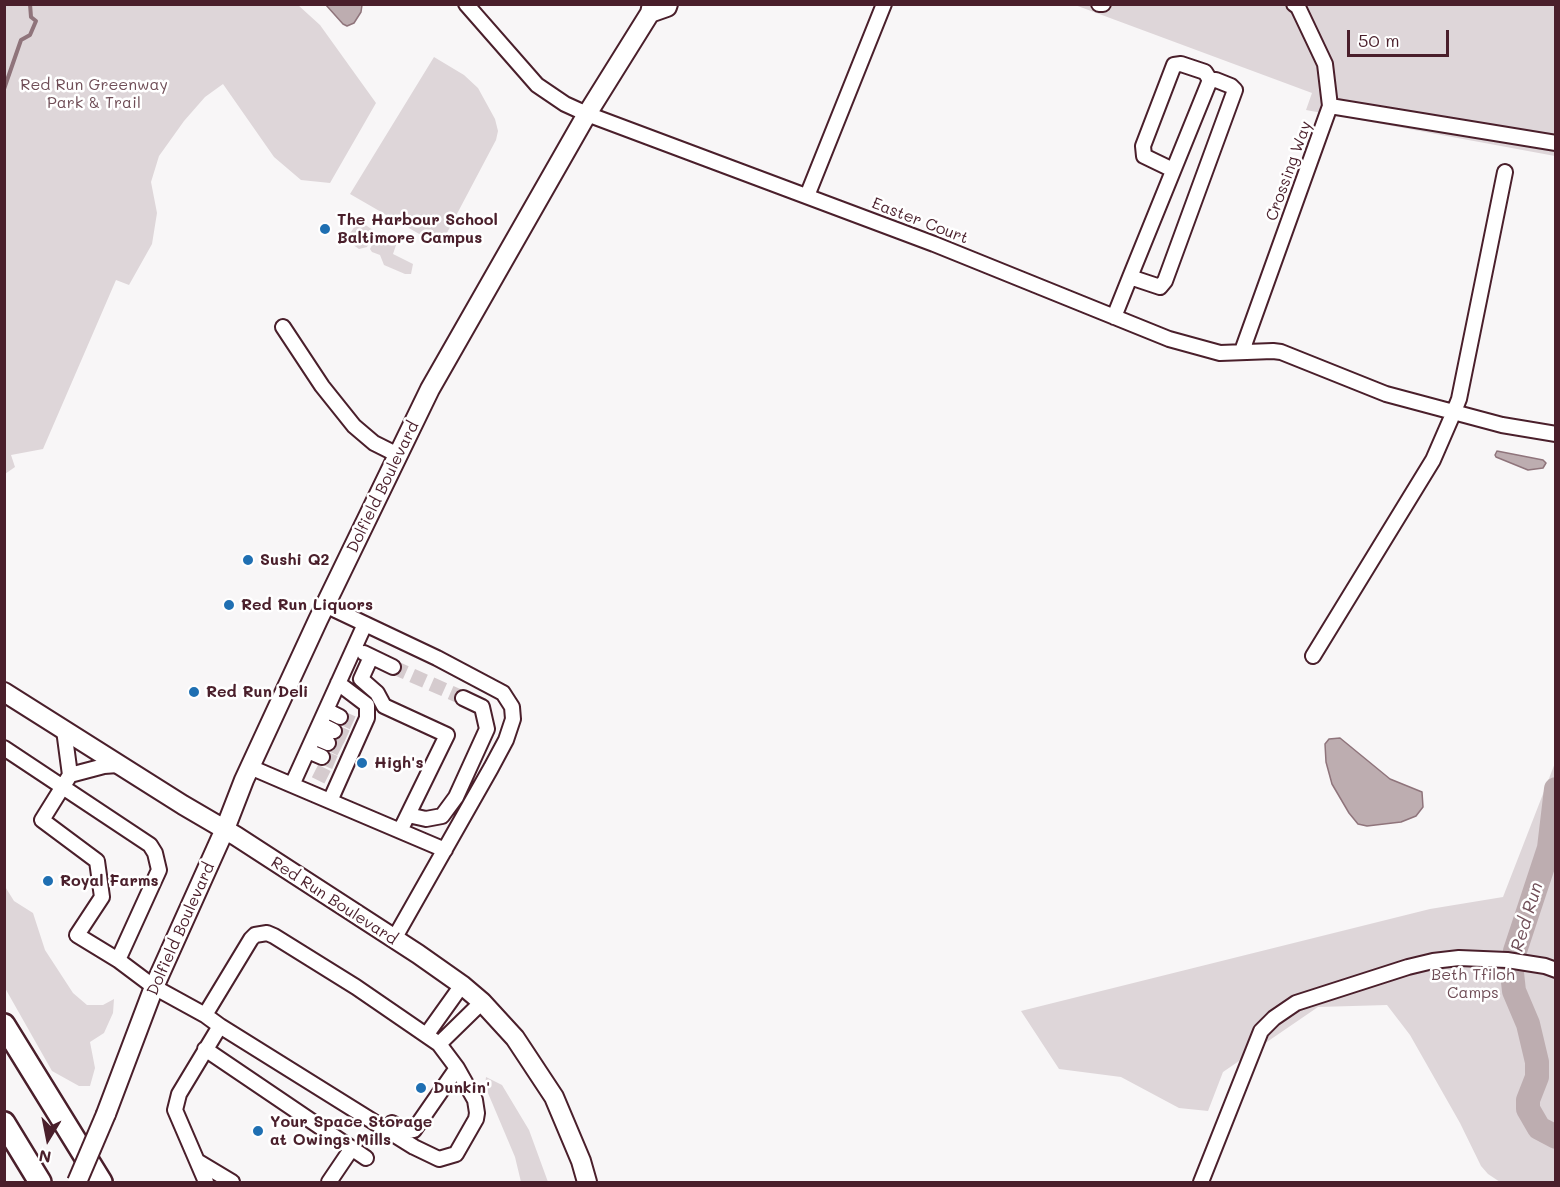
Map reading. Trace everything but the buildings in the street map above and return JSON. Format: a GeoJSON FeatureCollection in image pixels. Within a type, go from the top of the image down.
{"type":"FeatureCollection","features":[{"type":"Feature","properties":{"kind":"highway"},"geometry":{"type":"LineString","coordinates":[[4,1025],[101,1182]]}},
{"type":"Feature","properties":{"kind":"highway"},"geometry":{"type":"LineString","coordinates":[[4,1123],[40,1182]]}},
{"type":"Feature","properties":{"kind":"main road","name":"Dolfield Boulevard"},"geometry":{"type":"LineString","coordinates":[[77,1182],[106,1114],[154,987],[225,830],[250,767],[430,389],[587,114],[651,9],[667,7],[668,4]]}},
{"type":"Feature","properties":{"kind":"main road","name":"Red Run Boulevard"},"geometry":{"type":"LineString","coordinates":[[4,692],[225,830],[462,985],[482,1002],[515,1038],[554,1097],[581,1161],[587,1182]]}},
{"type":"Feature","properties":{"kind":"street","name":"Easter Court"},"geometry":{"type":"LineString","coordinates":[[466,4],[537,85],[565,104],[587,114],[934,244],[1169,339],[1220,353],[1281,352],[1386,394],[1502,426],[1556,434]]}},
{"type":"Feature","properties":{"kind":"street"},"geometry":{"type":"LineString","coordinates":[[807,196],[884,4]]}},
{"type":"Feature","properties":{"kind":"street","name":"Crossing Way"},"geometry":{"type":"LineString","coordinates":[[1242,351],[1330,106],[1325,64],[1298,5]]}},
{"type":"Feature","properties":{"kind":"street"},"geometry":{"type":"LineString","coordinates":[[1173,170],[1144,156],[1143,146],[1174,65],[1181,64],[1204,72],[1210,81]]}},
{"type":"Feature","properties":{"kind":"street"},"geometry":{"type":"LineString","coordinates":[[1130,276],[1160,287],[1165,281],[1235,90],[1216,80],[1210,81]]}},
{"type":"Feature","properties":{"kind":"street"},"geometry":{"type":"LineString","coordinates":[[1114,317],[1210,81]]}},
{"type":"Feature","properties":{"kind":"street"},"geometry":{"type":"LineString","coordinates":[[1330,106],[1556,143]]}},
{"type":"Feature","properties":{"kind":"street"},"geometry":{"type":"LineString","coordinates":[[1313,656],[1433,460],[1454,414],[1505,172]]}},
{"type":"Feature","properties":{"kind":"street"},"geometry":{"type":"LineString","coordinates":[[284,327],[322,386],[354,426],[374,443],[398,455]]}},
{"type":"Feature","properties":{"kind":"street"},"geometry":{"type":"LineString","coordinates":[[325,606],[436,658],[503,693],[512,707],[513,719],[506,740],[394,939]]}},
{"type":"Feature","properties":{"kind":"street"},"geometry":{"type":"LineString","coordinates":[[292,785],[365,624]]}},
{"type":"Feature","properties":{"kind":"street"},"geometry":{"type":"LineString","coordinates":[[354,649],[393,667]]}},
{"type":"Feature","properties":{"kind":"street"},"geometry":{"type":"LineString","coordinates":[[371,657],[361,679],[377,693],[384,706],[447,735],[400,831]]}},
{"type":"Feature","properties":{"kind":"street"},"geometry":{"type":"LineString","coordinates":[[326,710],[352,722],[367,718],[367,705],[338,683]]}},
{"type":"Feature","properties":{"kind":"street"},"geometry":{"type":"LineString","coordinates":[[482,707],[503,693]]}},
{"type":"Feature","properties":{"kind":"street"},"geometry":{"type":"LineString","coordinates":[[463,698],[482,707]]}},
{"type":"Feature","properties":{"kind":"street"},"geometry":{"type":"LineString","coordinates":[[408,815],[426,819],[442,816],[456,797],[487,729],[482,707]]}},
{"type":"Feature","properties":{"kind":"street"},"geometry":{"type":"LineString","coordinates":[[330,801],[334,780],[349,745],[352,722]]}},
{"type":"Feature","properties":{"kind":"street"},"geometry":{"type":"LineString","coordinates":[[64,730],[70,775],[42,820],[97,861],[102,897],[77,935],[118,960],[154,987],[205,1015],[410,1144],[439,1159],[456,1154],[477,1113],[475,1100],[457,1068],[439,1044],[356,987],[267,933],[255,935],[250,939],[205,1015]]}},
{"type":"Feature","properties":{"kind":"street"},"geometry":{"type":"LineString","coordinates":[[317,730],[331,737]]}},
{"type":"Feature","properties":{"kind":"street"},"geometry":{"type":"LineString","coordinates":[[4,748],[150,845],[155,853],[159,870],[118,960]]}},
{"type":"Feature","properties":{"kind":"street"},"geometry":{"type":"LineString","coordinates":[[308,751],[322,757]]}},
{"type":"Feature","properties":{"kind":"street"},"geometry":{"type":"LineString","coordinates":[[70,775],[104,766],[118,765]]}},
{"type":"Feature","properties":{"kind":"street"},"geometry":{"type":"LineString","coordinates":[[301,765],[315,771]]}},
{"type":"Feature","properties":{"kind":"street"},"geometry":{"type":"LineString","coordinates":[[250,767],[445,850]]}},
{"type":"Feature","properties":{"kind":"street"},"geometry":{"type":"LineString","coordinates":[[1201,1182],[1261,1031],[1274,1018],[1296,1003],[1408,967],[1459,958],[1507,960],[1556,970]]}},
{"type":"Feature","properties":{"kind":"street"},"geometry":{"type":"LineString","coordinates":[[427,1034],[462,985]]}},
{"type":"Feature","properties":{"kind":"street"},"geometry":{"type":"LineString","coordinates":[[439,1044],[482,1002]]}},
{"type":"Feature","properties":{"kind":"street"},"geometry":{"type":"LineString","coordinates":[[206,1182],[175,1110],[179,1094],[220,1026]]}},
{"type":"Feature","properties":{"kind":"street"},"geometry":{"type":"LineString","coordinates":[[205,1049],[366,1158]]}},
{"type":"Feature","properties":{"kind":"street"},"geometry":{"type":"LineString","coordinates":[[304,1068],[404,1131],[409,1131],[414,1130],[457,1068]]}},
{"type":"Feature","properties":{"kind":"street"},"geometry":{"type":"LineString","coordinates":[[328,1182],[352,1148]]}},
{"type":"Feature","properties":{"kind":"street"},"geometry":{"type":"LineString","coordinates":[[197,1161],[232,1182]]}},
{"type":"Feature","properties":{"kind":"green space","name":"Red Run Greenway Park & Trail"},"geometry":{"type":"Polygon","coordinates":[[[5,4],[298,5],[320,25],[376,103],[330,183],[301,180],[274,157],[223,84],[205,97],[184,121],[159,156],[151,182],[157,213],[152,244],[129,285],[116,280],[43,449],[11,455],[15,467],[5,474],[5,4]]]}},
{"type":"Feature","properties":{"kind":"green space"},"geometry":{"type":"Polygon","coordinates":[[[1075,5],[1555,5],[1555,156],[1306,110],[1312,93],[1075,5]]]}},
{"type":"Feature","properties":{"kind":"green space"},"geometry":{"type":"Polygon","coordinates":[[[434,57],[464,75],[478,88],[495,119],[498,131],[496,140],[440,246],[350,194],[434,57]]]}},
{"type":"Feature","properties":{"kind":"green space"},"geometry":{"type":"Polygon","coordinates":[[[361,222],[373,230],[373,235],[367,247],[359,249],[347,238],[357,223],[361,222]]]}},
{"type":"Feature","properties":{"kind":"green space"},"geometry":{"type":"Polygon","coordinates":[[[385,237],[394,241],[396,245],[393,254],[413,264],[411,274],[405,274],[384,265],[380,255],[372,252],[370,249],[374,241],[385,237]]]}},
{"type":"Feature","properties":{"kind":"green space","name":"Beth Tfiloh Camps"},"geometry":{"type":"Polygon","coordinates":[[[1555,763],[1555,1182],[1500,1182],[1488,1174],[1481,1166],[1460,1123],[1410,1035],[1387,1005],[1318,1007],[1223,1072],[1208,1111],[1179,1108],[1121,1077],[1059,1069],[1021,1011],[1430,909],[1503,897],[1555,763]]]}},
{"type":"Feature","properties":{"kind":"green space"},"geometry":{"type":"Polygon","coordinates":[[[4,885],[14,901],[33,913],[45,950],[73,993],[87,1005],[103,1005],[114,999],[113,1013],[104,1033],[90,1042],[95,1068],[90,1086],[79,1086],[52,1071],[5,988],[4,885]]]}},
{"type":"Feature","properties":{"kind":"green space"},"geometry":{"type":"Polygon","coordinates":[[[486,1077],[502,1085],[529,1130],[548,1182],[521,1182],[515,1157],[485,1086],[486,1077]]]}},
{"type":"Feature","properties":{"kind":"shaded area"},"geometry":{"type":"Polygon","coordinates":[[[326,5],[362,5],[361,12],[354,23],[347,26],[326,5]]]}},
{"type":"Feature","properties":{"kind":"shaded area"},"geometry":{"type":"Polygon","coordinates":[[[1497,451],[1543,460],[1546,463],[1543,468],[1528,470],[1496,457],[1497,451]]]}},
{"type":"Feature","properties":{"kind":"shaded area"},"geometry":{"type":"Polygon","coordinates":[[[1340,738],[1390,779],[1422,792],[1423,807],[1416,816],[1401,822],[1367,826],[1358,824],[1332,784],[1326,762],[1325,744],[1329,739],[1340,738]]]}},
{"type":"Feature","properties":{"kind":"waterway"},"geometry":{"type":"LineString","coordinates":[[4,89],[21,40],[30,35],[36,21],[31,17],[30,4]]}},
{"type":"Feature","properties":{"kind":"waterway","name":"Red Run"},"geometry":{"type":"LineString","coordinates":[[1556,789],[1549,848],[1515,951],[1512,973],[1514,991],[1528,1024],[1537,1062],[1537,1077],[1528,1100],[1528,1109],[1539,1128],[1556,1137]]}},
{"type":"Feature","properties":{"kind":"tunnel"},"geometry":{"type":"LineString","coordinates":[[393,667],[463,698]]}},
{"type":"Feature","properties":{"kind":"tunnel"},"geometry":{"type":"LineString","coordinates":[[340,717],[353,723]]}},
{"type":"Feature","properties":{"kind":"tunnel"},"geometry":{"type":"LineString","coordinates":[[334,731],[347,737]]}},
{"type":"Feature","properties":{"kind":"tunnel"},"geometry":{"type":"LineString","coordinates":[[328,743],[342,750]]}},
{"type":"Feature","properties":{"kind":"tunnel"},"geometry":{"type":"LineString","coordinates":[[322,757],[336,763]]}},
{"type":"Feature","properties":{"kind":"tunnel"},"geometry":{"type":"LineString","coordinates":[[315,771],[329,778]]}},
{"type":"Feature","properties":{"kind":"place","name":"The Harbour School Baltimore Campus"},"geometry":{"type":"Point","coordinates":[325,229]}},
{"type":"Feature","properties":{"kind":"place","name":"Sushi Q2"},"geometry":{"type":"Point","coordinates":[248,560]}},
{"type":"Feature","properties":{"kind":"place","name":"Red Run Liquors"},"geometry":{"type":"Point","coordinates":[229,605]}},
{"type":"Feature","properties":{"kind":"place","name":"Red Run Deli"},"geometry":{"type":"Point","coordinates":[194,692]}},
{"type":"Feature","properties":{"kind":"place","name":"High's"},"geometry":{"type":"Point","coordinates":[362,763]}},
{"type":"Feature","properties":{"kind":"place","name":"Royal Farms"},"geometry":{"type":"Point","coordinates":[48,881]}},
{"type":"Feature","properties":{"kind":"place","name":"Dunkin'"},"geometry":{"type":"Point","coordinates":[421,1088]}},
{"type":"Feature","properties":{"kind":"place","name":"Your Space Storage at Owings Mills"},"geometry":{"type":"Point","coordinates":[258,1131]}}]}
